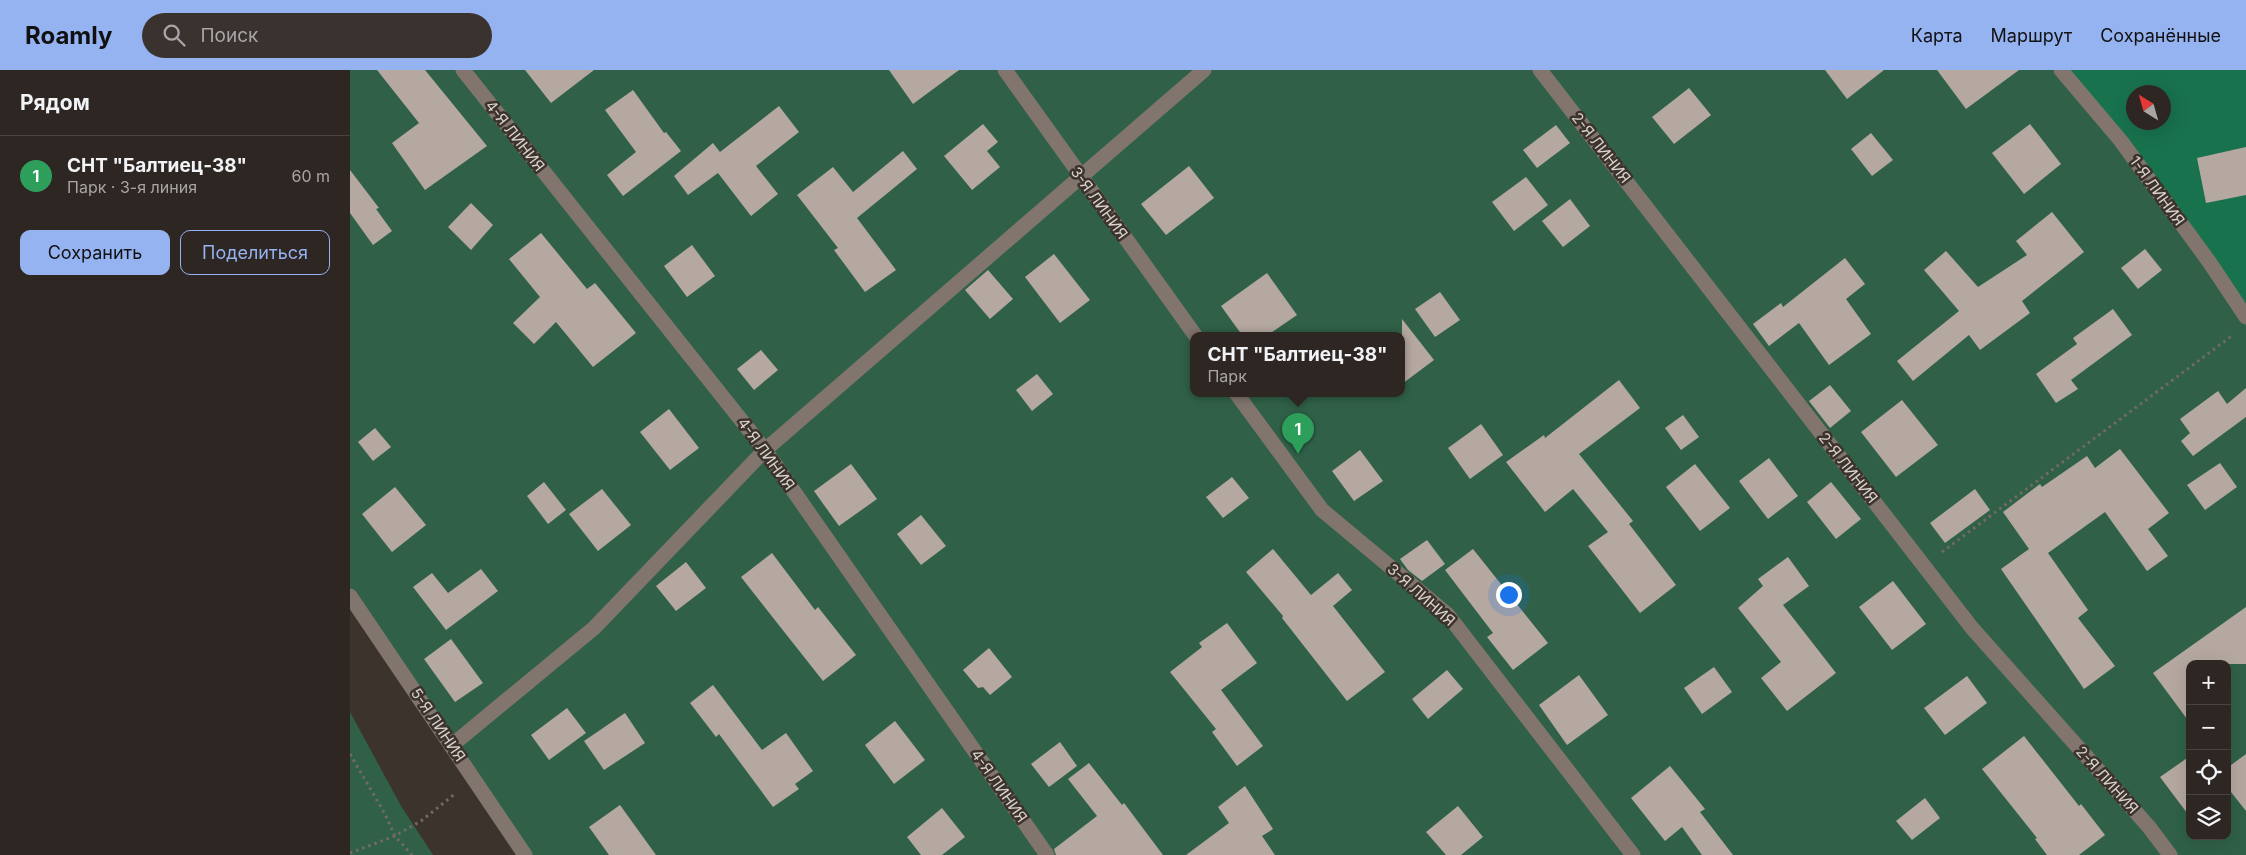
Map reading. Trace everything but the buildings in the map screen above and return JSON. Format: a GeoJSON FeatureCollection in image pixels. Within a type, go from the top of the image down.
{"type":"FeatureCollection","features":[{"type":"Feature","properties":{"kind":"street","name":"4-Я ЛИНИЯ"},"geometry":{"type":"LineString","coordinates":[[463,70],[765,450],[1047,855]]}},
{"type":"Feature","properties":{"kind":"street","name":"3-Я ЛИНИЯ"},"geometry":{"type":"LineString","coordinates":[[1005,70],[1080,178],[1193,332]]}},
{"type":"Feature","properties":{"kind":"street"},"geometry":{"type":"LineString","coordinates":[[451,746],[594,628],[765,450],[1204,70]]}},
{"type":"Feature","properties":{"kind":"street","name":"2-Я ЛИНИЯ"},"geometry":{"type":"LineString","coordinates":[[1540,70],[1972,628],[2149,827],[2170,855]]}},
{"type":"Feature","properties":{"kind":"street","name":"1-Я ЛИНИЯ"},"geometry":{"type":"LineString","coordinates":[[2061,70],[2121,141],[2210,263],[2246,317]]}},
{"type":"Feature","properties":{"kind":"street","name":"3-Я ЛИНИЯ"},"geometry":{"type":"LineString","coordinates":[[1239,397],[1322,510],[1448,615],[1632,855]]}},
{"type":"Feature","properties":{"kind":"street","name":"5-Я ЛИНИЯ"},"geometry":{"type":"LineString","coordinates":[[350,596],[525,855]]}},
{"type":"Feature","properties":{"kind":"path"},"geometry":{"type":"LineString","coordinates":[[1924,566],[2238,331]]}},
{"type":"Feature","properties":{"kind":"path"},"geometry":{"type":"LineString","coordinates":[[350,754],[385,814],[395,836],[412,855]]}},
{"type":"Feature","properties":{"kind":"path"},"geometry":{"type":"LineString","coordinates":[[350,854],[395,836],[422,821],[460,791],[469,772]]}},
{"type":"Feature","properties":{"kind":"green space"},"geometry":{"type":"Polygon","coordinates":[[[350,70],[2062,70],[2246,314],[2246,855],[525,855],[350,595],[350,70]]]}},
{"type":"Feature","properties":{"kind":"green space"},"geometry":{"type":"Polygon","coordinates":[[[2062,70],[2246,70],[2246,314],[2062,70]]]}},
{"type":"Feature","properties":{"kind":"green space"},"geometry":{"type":"Polygon","coordinates":[[[350,712],[401,806],[433,855],[350,855],[350,712]]]}},
{"type":"Feature","properties":{"kind":"place","name":"СНТ \"Балтиец-38\""},"geometry":{"type":"Point","coordinates":[1298,454]}}]}
